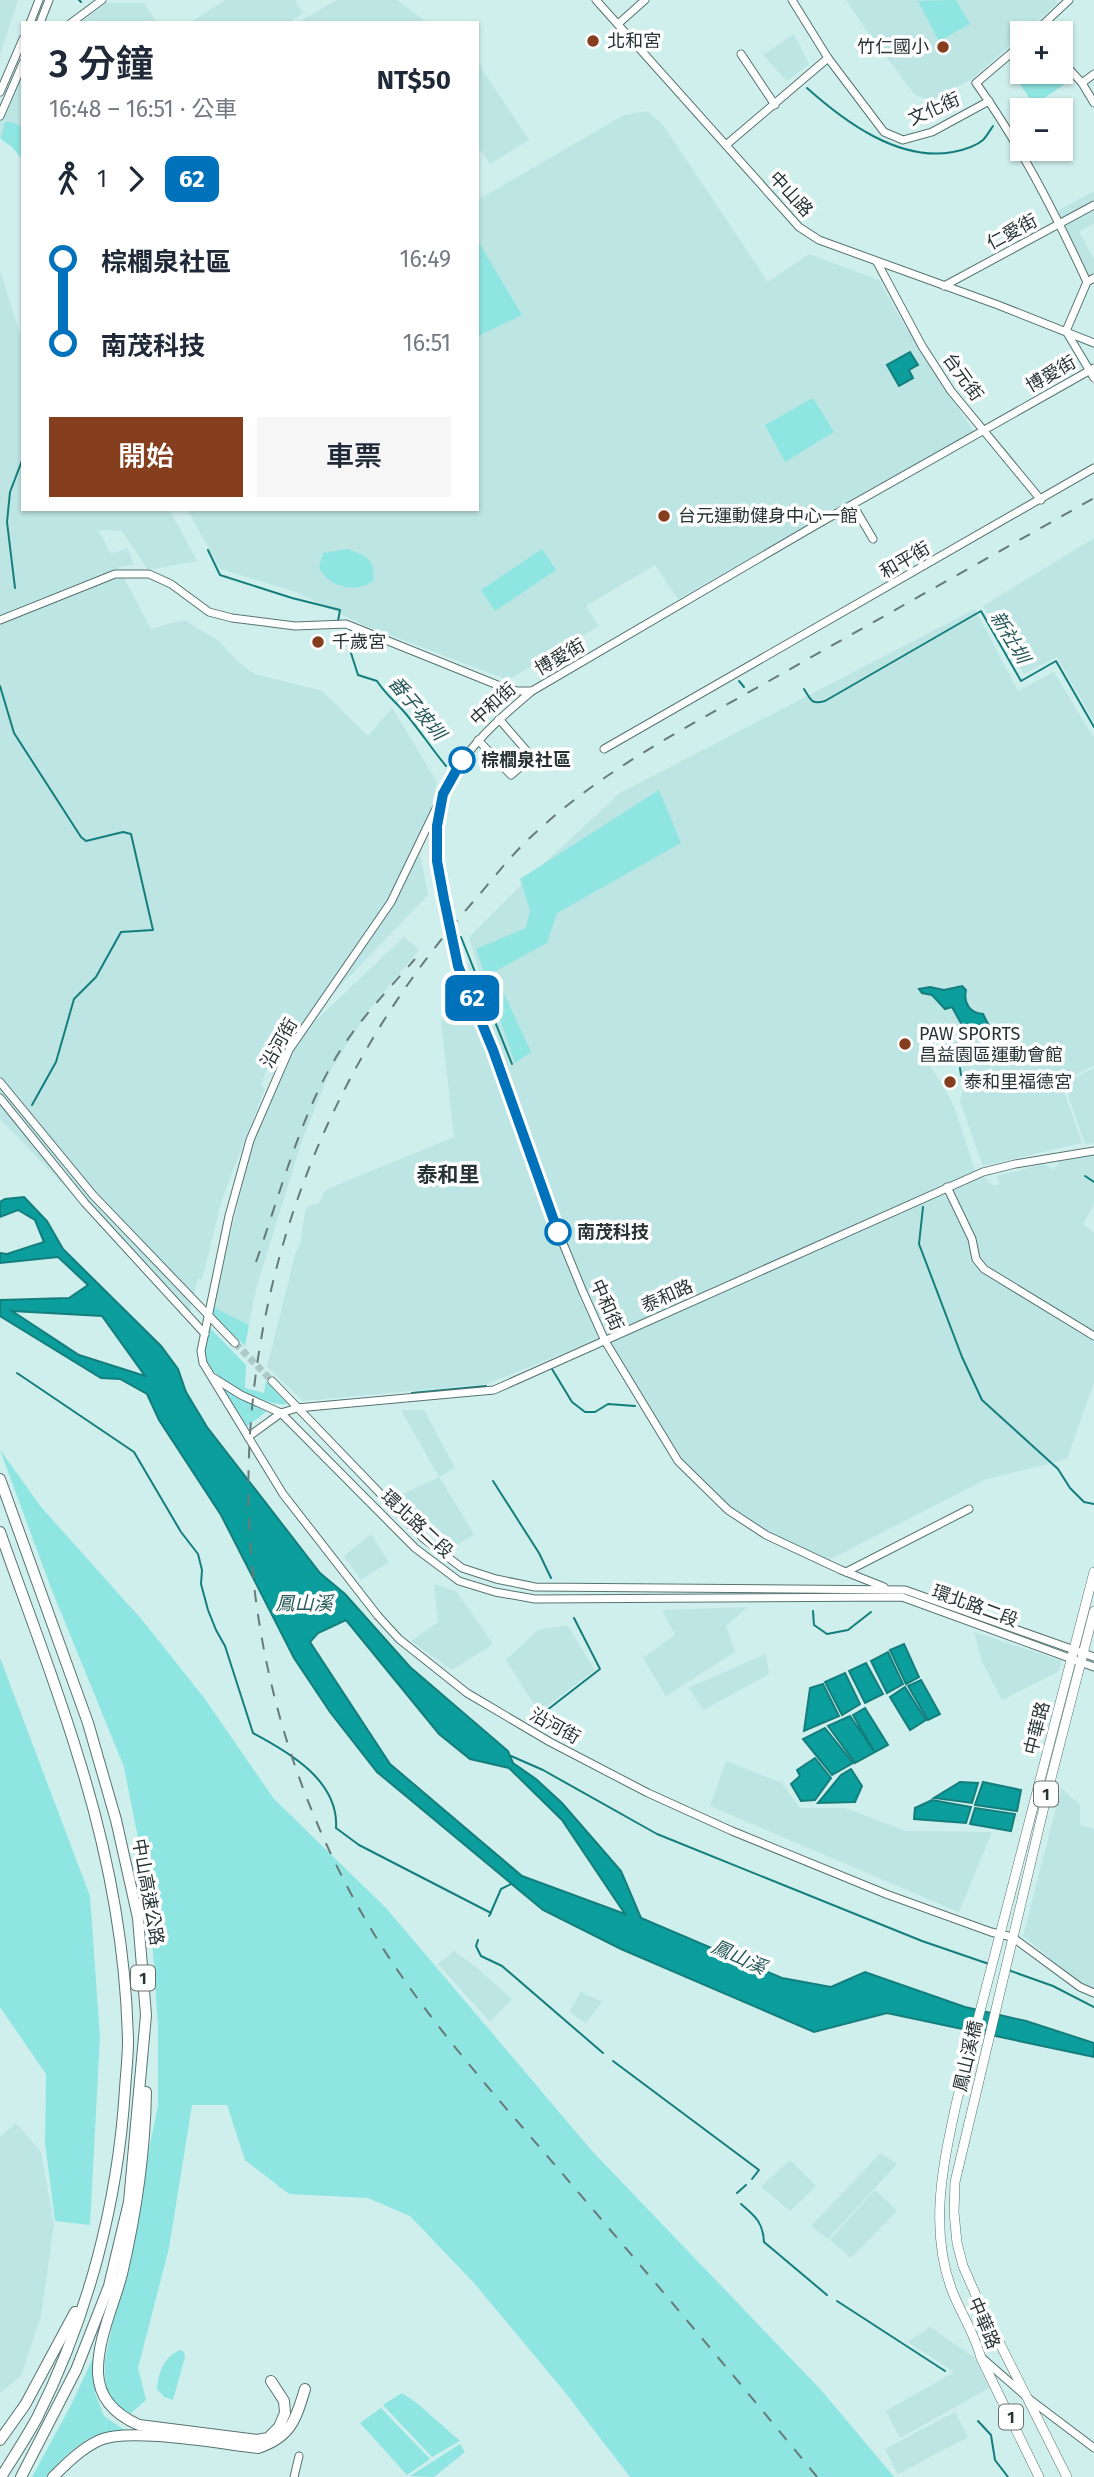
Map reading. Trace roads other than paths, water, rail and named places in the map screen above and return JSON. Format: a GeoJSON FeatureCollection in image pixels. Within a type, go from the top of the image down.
{"type":"FeatureCollection","features":[{"type":"Feature","properties":{"kind":"highway","name":"中山高速公路"},"geometry":{"type":"LineString","coordinates":[[0,1479],[88,1723],[116,1820],[138,1918],[146,2015],[129,2202],[109,2286],[76,2370],[21,2477]]}},
{"type":"Feature","properties":{"kind":"highway","name":"中山高速公路"},"geometry":{"type":"LineString","coordinates":[[0,1531],[79,1757],[98,1831],[117,1922],[128,2043],[123,2123],[110,2208],[91,2282],[66,2352],[36,2419],[1,2477]]}},
{"type":"Feature","properties":{"kind":"highway"},"geometry":{"type":"LineString","coordinates":[[146,2015],[145,2140],[127,2247],[100,2351],[98,2373],[101,2387],[108,2403],[122,2418],[138,2425],[257,2440],[268,2438],[279,2427],[285,2413],[284,2401],[271,2381]]}},
{"type":"Feature","properties":{"kind":"highway"},"geometry":{"type":"LineString","coordinates":[[0,2440],[25,2405],[91,2282]]}},
{"type":"Feature","properties":{"kind":"highway"},"geometry":{"type":"LineString","coordinates":[[53,2477],[83,2450],[102,2439],[132,2434],[258,2448],[273,2444],[287,2432],[297,2416],[305,2389]]}},
{"type":"Feature","properties":{"kind":"main road","name":"中華路"},"geometry":{"type":"LineString","coordinates":[[999,1934],[1094,1572]]}},
{"type":"Feature","properties":{"kind":"main road","name":"中華路"},"geometry":{"type":"LineString","coordinates":[[1012,1937],[1046,1794],[1087,1657],[1094,1611]]}},
{"type":"Feature","properties":{"kind":"main road","name":"鳳山溪橋"},"geometry":{"type":"LineString","coordinates":[[942,2172],[957,2100],[999,1934]]}},
{"type":"Feature","properties":{"kind":"main road","name":"鳳山溪橋"},"geometry":{"type":"LineString","coordinates":[[955,2182],[1012,1937]]}},
{"type":"Feature","properties":{"kind":"main road","name":"中華路"},"geometry":{"type":"LineString","coordinates":[[942,2172],[939,2221],[942,2250],[953,2292],[976,2339],[981,2358],[1039,2477]]}},
{"type":"Feature","properties":{"kind":"main road","name":"中華路"},"geometry":{"type":"LineString","coordinates":[[955,2182],[954,2212],[963,2266],[1067,2477]]}},
{"type":"Feature","properties":{"kind":"street"},"geometry":{"type":"LineString","coordinates":[[31,21],[39,0]]}},
{"type":"Feature","properties":{"kind":"street"},"geometry":{"type":"LineString","coordinates":[[41,21],[49,0]]}},
{"type":"Feature","properties":{"kind":"street"},"geometry":{"type":"LineString","coordinates":[[74,21],[102,0]]}},
{"type":"Feature","properties":{"kind":"street","name":"中山路"},"geometry":{"type":"LineString","coordinates":[[596,0],[799,227],[819,240],[1094,343]]}},
{"type":"Feature","properties":{"kind":"street"},"geometry":{"type":"LineString","coordinates":[[618,24],[645,0]]}},
{"type":"Feature","properties":{"kind":"street","name":"文化街"},"geometry":{"type":"LineString","coordinates":[[792,0],[828,58],[884,132],[903,140],[932,132],[989,101]]}},
{"type":"Feature","properties":{"kind":"street"},"geometry":{"type":"LineString","coordinates":[[1048,21],[1069,0]]}},
{"type":"Feature","properties":{"kind":"street"},"geometry":{"type":"LineString","coordinates":[[741,54],[775,105]]}},
{"type":"Feature","properties":{"kind":"street"},"geometry":{"type":"LineString","coordinates":[[1010,54],[976,83],[989,101],[1090,280],[1066,331],[1094,378]]}},
{"type":"Feature","properties":{"kind":"street"},"geometry":{"type":"LineString","coordinates":[[0,92],[19,56]]}},
{"type":"Feature","properties":{"kind":"street"},"geometry":{"type":"LineString","coordinates":[[726,145],[828,58]]}},
{"type":"Feature","properties":{"kind":"street"},"geometry":{"type":"LineString","coordinates":[[0,116],[21,68]]}},
{"type":"Feature","properties":{"kind":"street"},"geometry":{"type":"LineString","coordinates":[[1073,73],[1094,103]]}},
{"type":"Feature","properties":{"kind":"street"},"geometry":{"type":"LineString","coordinates":[[1082,83],[1094,74]]}},
{"type":"Feature","properties":{"kind":"street","name":"仁愛街"},"geometry":{"type":"LineString","coordinates":[[944,286],[1094,205]]}},
{"type":"Feature","properties":{"kind":"street","name":"台元街"},"geometry":{"type":"LineString","coordinates":[[877,261],[922,346],[951,391],[1041,500]]}},
{"type":"Feature","properties":{"kind":"street","name":"博愛街"},"geometry":{"type":"LineString","coordinates":[[0,620],[115,574],[149,574],[171,584],[209,611],[232,618],[295,626],[346,624],[500,686],[517,691],[532,691],[690,597],[1091,369]]}},
{"type":"Feature","properties":{"kind":"street","name":"和平街"},"geometry":{"type":"LineString","coordinates":[[604,749],[1094,468]]}},
{"type":"Feature","properties":{"kind":"street"},"geometry":{"type":"LineString","coordinates":[[853,505],[873,539]]}},
{"type":"Feature","properties":{"kind":"street","name":"中和街"},"geometry":{"type":"LineString","coordinates":[[444,899],[436,848],[443,794],[462,760],[478,740],[532,691]]}},
{"type":"Feature","properties":{"kind":"street"},"geometry":{"type":"LineString","coordinates":[[478,740],[511,775],[532,757],[499,719]]}},
{"type":"Feature","properties":{"kind":"street","name":"沿河街"},"geometry":{"type":"LineString","coordinates":[[205,1334],[229,1216],[250,1140],[284,1061],[391,902],[443,794]]}},
{"type":"Feature","properties":{"kind":"street","name":"中和街"},"geometry":{"type":"LineString","coordinates":[[458,966],[493,1050],[562,1241],[605,1341],[678,1461],[728,1510],[766,1535],[888,1589]]}},
{"type":"Feature","properties":{"kind":"street"},"geometry":{"type":"LineString","coordinates":[[0,1082],[93,1195],[235,1343]]}},
{"type":"Feature","properties":{"kind":"street"},"geometry":{"type":"LineString","coordinates":[[0,1098],[85,1203],[205,1334],[201,1351],[203,1363],[211,1375]]}},
{"type":"Feature","properties":{"kind":"street","name":"泰和路"},"geometry":{"type":"LineString","coordinates":[[248,1437],[281,1413],[297,1408],[494,1390],[947,1187],[990,1170],[1094,1151]]}},
{"type":"Feature","properties":{"kind":"street"},"geometry":{"type":"LineString","coordinates":[[947,1187],[972,1239],[976,1259],[984,1269],[1094,1336]]}},
{"type":"Feature","properties":{"kind":"street","name":"沿河街"},"geometry":{"type":"LineString","coordinates":[[211,1375],[283,1494],[378,1616],[399,1639],[467,1693],[550,1742],[700,1816],[886,1894],[1012,1937]]}},
{"type":"Feature","properties":{"kind":"street","name":"環北路二段"},"geometry":{"type":"LineString","coordinates":[[211,1375],[241,1395],[281,1413],[415,1548],[459,1581],[495,1592],[534,1599],[902,1597],[1072,1653]]}},
{"type":"Feature","properties":{"kind":"street","name":"環北路二段"},"geometry":{"type":"LineString","coordinates":[[272,1381],[423,1538],[462,1568],[535,1587],[905,1590],[1072,1653]]}},
{"type":"Feature","properties":{"kind":"street"},"geometry":{"type":"LineString","coordinates":[[862,1578],[862,1589],[857,1596],[850,1589],[844,1571],[969,1509]]}},
{"type":"Feature","properties":{"kind":"street"},"geometry":{"type":"LineString","coordinates":[[1072,1653],[1087,1657],[1094,1667]]}},
{"type":"Feature","properties":{"kind":"street"},"geometry":{"type":"LineString","coordinates":[[1012,1937],[1080,1987],[1094,1993]]}},
{"type":"Feature","properties":{"kind":"street"},"geometry":{"type":"LineString","coordinates":[[981,2358],[1094,2448]]}},
{"type":"Feature","properties":{"kind":"street"},"geometry":{"type":"LineString","coordinates":[[294,2477],[299,2456]]}},
{"type":"Feature","properties":{"kind":"water"},"geometry":{"type":"Polygon","coordinates":[[[910,352],[918,365],[909,370],[913,378],[899,386],[887,365],[910,352]]]}},
{"type":"Feature","properties":{"kind":"water"},"geometry":{"type":"Polygon","coordinates":[[[962,986],[966,990],[968,1006],[974,1012],[983,1014],[989,1026],[962,1025],[952,1007],[945,1009],[932,995],[922,993],[919,989],[930,987],[944,990],[962,986]]]}},
{"type":"Feature","properties":{"kind":"water","name":"鳳山溪"},"geometry":{"type":"Polygon","coordinates":[[[24,1197],[47,1221],[63,1249],[161,1346],[178,1369],[186,1392],[207,1427],[320,1573],[345,1594],[410,1667],[508,1751],[513,1763],[536,1779],[562,1803],[621,1871],[641,1918],[782,1978],[831,1987],[865,1972],[965,2007],[1026,2021],[1094,2043],[1094,2057],[887,2013],[814,2032],[621,1949],[543,1910],[377,1772],[330,1712],[294,1658],[221,1515],[159,1420],[147,1394],[120,1379],[101,1378],[0,1316],[0,1300],[69,1298],[88,1285],[58,1257],[0,1263],[0,1253],[7,1254],[44,1242],[35,1220],[18,1210],[0,1217],[0,1202],[24,1197]],[[12,1311],[79,1355],[145,1376],[102,1316],[12,1311]],[[346,1620],[318,1633],[310,1642],[390,1764],[522,1876],[625,1914],[562,1820],[509,1768],[470,1759],[439,1734],[346,1620]]]}},
{"type":"Feature","properties":{"kind":"water"},"geometry":{"type":"Polygon","coordinates":[[[904,1644],[919,1677],[906,1684],[890,1650],[904,1644]]]}},
{"type":"Feature","properties":{"kind":"water"},"geometry":{"type":"Polygon","coordinates":[[[888,1652],[903,1684],[887,1693],[871,1661],[888,1652]]]}},
{"type":"Feature","properties":{"kind":"water"},"geometry":{"type":"Polygon","coordinates":[[[866,1663],[883,1694],[865,1703],[849,1671],[866,1663]]]}},
{"type":"Feature","properties":{"kind":"water"},"geometry":{"type":"Polygon","coordinates":[[[845,1673],[860,1704],[842,1715],[825,1682],[845,1673]]]}},
{"type":"Feature","properties":{"kind":"water"},"geometry":{"type":"Polygon","coordinates":[[[921,1680],[940,1714],[928,1720],[908,1686],[921,1680]]]}},
{"type":"Feature","properties":{"kind":"water"},"geometry":{"type":"Polygon","coordinates":[[[823,1684],[839,1716],[804,1731],[810,1688],[823,1684]]]}},
{"type":"Feature","properties":{"kind":"water"},"geometry":{"type":"Polygon","coordinates":[[[905,1687],[926,1720],[910,1730],[890,1697],[905,1687]]]}},
{"type":"Feature","properties":{"kind":"water"},"geometry":{"type":"Polygon","coordinates":[[[865,1708],[888,1745],[855,1763],[828,1726],[850,1716],[874,1751],[853,1715],[865,1708]]]}},
{"type":"Feature","properties":{"kind":"water"},"geometry":{"type":"Polygon","coordinates":[[[825,1728],[853,1763],[832,1775],[803,1739],[825,1728]]]}},
{"type":"Feature","properties":{"kind":"water"},"geometry":{"type":"Polygon","coordinates":[[[815,1758],[831,1778],[815,1800],[801,1801],[791,1784],[800,1776],[797,1770],[815,1758]]]}},
{"type":"Feature","properties":{"kind":"water"},"geometry":{"type":"Polygon","coordinates":[[[851,1769],[862,1786],[855,1802],[818,1803],[841,1775],[851,1769]]]}},
{"type":"Feature","properties":{"kind":"water"},"geometry":{"type":"Polygon","coordinates":[[[960,1782],[978,1783],[972,1803],[934,1798],[960,1782]]]}},
{"type":"Feature","properties":{"kind":"water"},"geometry":{"type":"Polygon","coordinates":[[[983,1782],[1021,1790],[1017,1811],[975,1805],[983,1782]]]}},
{"type":"Feature","properties":{"kind":"water"},"geometry":{"type":"Polygon","coordinates":[[[932,1800],[971,1807],[966,1823],[914,1819],[915,1808],[932,1800]]]}},
{"type":"Feature","properties":{"kind":"water"},"geometry":{"type":"Polygon","coordinates":[[[975,1808],[1015,1814],[1011,1831],[970,1824],[975,1808]]]}},
{"type":"Feature","properties":{"kind":"waterway"},"geometry":{"type":"LineString","coordinates":[[807,88],[856,126],[893,145],[913,151],[933,154],[965,149],[983,140],[993,126]]}},
{"type":"Feature","properties":{"kind":"waterway"},"geometry":{"type":"LineString","coordinates":[[15,588],[7,522],[10,492],[21,463]]}},
{"type":"Feature","properties":{"kind":"waterway","name":"番子坡圳"},"geometry":{"type":"LineString","coordinates":[[208,550],[220,575],[340,610],[338,621]]}},
{"type":"Feature","properties":{"kind":"waterway","name":"新社圳"},"geometry":{"type":"LineString","coordinates":[[804,689],[812,701],[825,701],[981,611],[1021,681],[1056,661],[1094,727]]}},
{"type":"Feature","properties":{"kind":"waterway","name":"番子坡圳"},"geometry":{"type":"LineString","coordinates":[[351,637],[351,653],[358,675],[377,681],[446,766]]}},
{"type":"Feature","properties":{"kind":"waterway","name":"新社圳"},"geometry":{"type":"LineString","coordinates":[[739,681],[744,687]]}},
{"type":"Feature","properties":{"kind":"waterway"},"geometry":{"type":"LineString","coordinates":[[0,686],[14,733],[81,837],[86,841],[123,832],[131,834],[153,930],[121,932],[96,977],[74,999],[56,1062],[32,1105]]}},
{"type":"Feature","properties":{"kind":"waterway","name":"番子坡圳"},"geometry":{"type":"LineString","coordinates":[[461,937],[512,1064]]}},
{"type":"Feature","properties":{"kind":"waterway","name":"番子坡圳"},"geometry":{"type":"LineString","coordinates":[[960,1068],[961,1075]]}},
{"type":"Feature","properties":{"kind":"waterway","name":"番子坡圳"},"geometry":{"type":"LineString","coordinates":[[1085,1176],[1094,1182]]}},
{"type":"Feature","properties":{"kind":"waterway"},"geometry":{"type":"LineString","coordinates":[[923,1207],[919,1244],[962,1357],[982,1400],[1058,1469],[1070,1488],[1084,1502],[1094,1504]]}},
{"type":"Feature","properties":{"kind":"waterway"},"geometry":{"type":"LineString","coordinates":[[552,1369],[572,1402],[585,1412],[595,1412],[608,1404],[635,1406]]}},
{"type":"Feature","properties":{"kind":"waterway"},"geometry":{"type":"LineString","coordinates":[[17,1373],[134,1452],[181,1532],[198,1554],[202,1570],[201,1584],[208,1610],[225,1646],[253,1733],[296,1759],[321,1782],[335,1811],[336,1828],[359,1845],[491,1913],[489,1916]]}},
{"type":"Feature","properties":{"kind":"waterway"},"geometry":{"type":"LineString","coordinates":[[412,1393],[486,1386]]}},
{"type":"Feature","properties":{"kind":"waterway"},"geometry":{"type":"LineString","coordinates":[[493,1481],[539,1553],[551,1578]]}},
{"type":"Feature","properties":{"kind":"waterway"},"geometry":{"type":"LineString","coordinates":[[813,1611],[814,1625],[827,1634],[848,1630],[871,1612]]}},
{"type":"Feature","properties":{"kind":"waterway"},"geometry":{"type":"LineString","coordinates":[[533,1721],[600,1669],[574,1618]]}},
{"type":"Feature","properties":{"kind":"waterway"},"geometry":{"type":"LineString","coordinates":[[511,1756],[543,1770],[657,1834],[922,1941],[989,1964]]}},
{"type":"Feature","properties":{"kind":"waterway"},"geometry":{"type":"LineString","coordinates":[[491,1912],[501,1889],[511,1884]]}},
{"type":"Feature","properties":{"kind":"waterway"},"geometry":{"type":"LineString","coordinates":[[478,1940],[476,1946],[481,1956],[502,1966],[603,2053]]}},
{"type":"Feature","properties":{"kind":"waterway"},"geometry":{"type":"LineString","coordinates":[[1008,1970],[1053,1986],[1094,2007]]}},
{"type":"Feature","properties":{"kind":"waterway"},"geometry":{"type":"LineString","coordinates":[[613,2061],[759,2170],[752,2179]]}},
{"type":"Feature","properties":{"kind":"waterway"},"geometry":{"type":"LineString","coordinates":[[737,2193],[746,2185]]}},
{"type":"Feature","properties":{"kind":"waterway"},"geometry":{"type":"LineString","coordinates":[[741,2204],[757,2220],[764,2242],[827,2295]]}},
{"type":"Feature","properties":{"kind":"waterway"},"geometry":{"type":"LineString","coordinates":[[837,2301],[945,2371]]}},
{"type":"Feature","properties":{"kind":"waterway"},"geometry":{"type":"LineString","coordinates":[[978,2421],[991,2435],[995,2460],[1008,2477]]}},
{"type":"Feature","properties":{"kind":"tunnel"},"geometry":{"type":"LineString","coordinates":[[444,899],[459,966]]}},
{"type":"Feature","properties":{"kind":"tunnel"},"geometry":{"type":"LineString","coordinates":[[235,1343],[272,1381]]}},
{"type":"Feature","properties":{"kind":"railway"},"geometry":{"type":"LineString","coordinates":[[817,2477],[461,2054],[414,1993],[371,1929],[308,1802],[268,1670],[250,1535],[253,1399],[277,1265],[322,1136],[388,1014],[473,902],[517,851],[587,790],[646,751],[1094,498]]}},
{"type":"Feature","properties":{"kind":"railway"},"geometry":{"type":"LineString","coordinates":[[256,1262],[302,1129],[325,1078],[356,1029],[415,959]]}},
{"type":"Feature","properties":{"kind":"place","name":"北和宮"},"geometry":{"type":"Point","coordinates":[593,41]}},
{"type":"Feature","properties":{"kind":"place","name":"竹仁國小"},"geometry":{"type":"Point","coordinates":[943,47]}},
{"type":"Feature","properties":{"kind":"place","name":"台元運動健身中心一館"},"geometry":{"type":"Point","coordinates":[664,516]}},
{"type":"Feature","properties":{"kind":"place","name":"千歲宮"},"geometry":{"type":"Point","coordinates":[318,642]}},
{"type":"Feature","properties":{"kind":"place","name":"棕櫚泉社區"},"geometry":{"type":"Point","coordinates":[462,760]}},
{"type":"Feature","properties":{"kind":"place","name":"PAW SPORTS 昌益園區運動會館"},"geometry":{"type":"Point","coordinates":[905,1044]}},
{"type":"Feature","properties":{"kind":"place","name":"泰和里福德宮"},"geometry":{"type":"Point","coordinates":[950,1082]}},
{"type":"Feature","properties":{"kind":"place","name":"南茂科技"},"geometry":{"type":"Point","coordinates":[558,1232]}},
{"type":"Feature","properties":{"kind":"district","name":"泰和里"},"geometry":{"type":"Point","coordinates":[448,1175]}}]}
